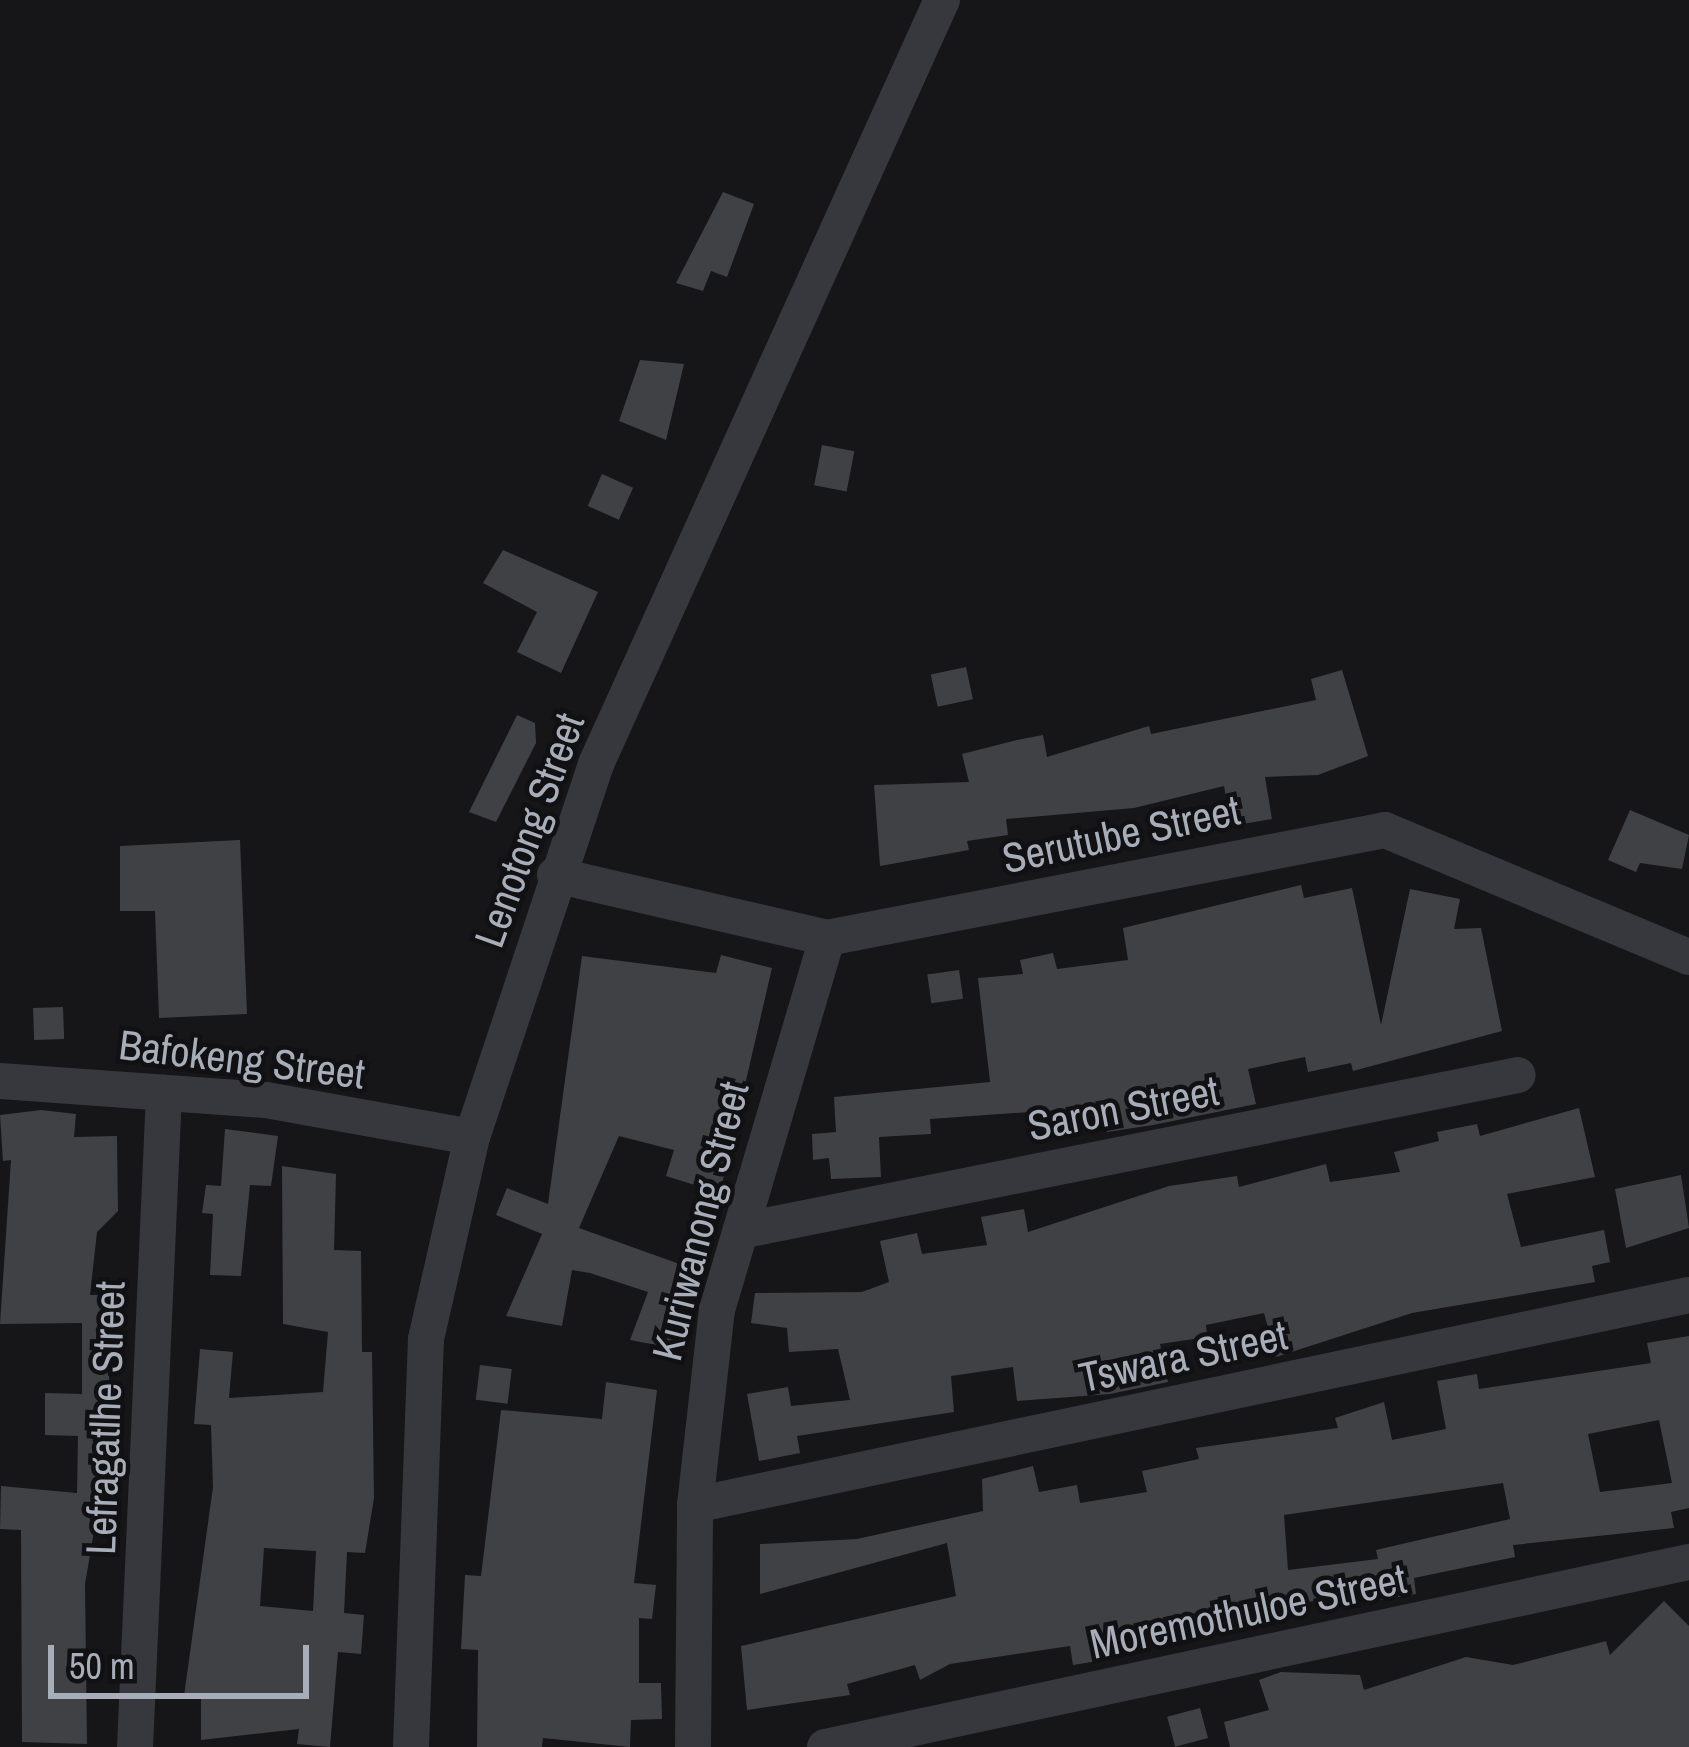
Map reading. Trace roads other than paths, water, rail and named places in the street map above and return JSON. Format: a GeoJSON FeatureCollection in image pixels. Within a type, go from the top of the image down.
{"type":"FeatureCollection","features":[{"type":"Feature","properties":{"kind":"street","name":"Lenotong Street"},"geometry":{"type":"LineString","coordinates":[[411,1747],[426,1339],[472,1137],[555,875],[766,375],[938,7]]}},
{"type":"Feature","properties":{"kind":"street","name":"Serutube Street"},"geometry":{"type":"LineString","coordinates":[[555,875],[826,938],[1385,830],[1689,957]]}},
{"type":"Feature","properties":{"kind":"street","name":"Kuriwanong Street"},"geometry":{"type":"LineString","coordinates":[[693,1747],[695,1505],[717,1310],[746,1230],[826,938]]}},
{"type":"Feature","properties":{"kind":"street","name":"Saron Street"},"geometry":{"type":"LineString","coordinates":[[746,1230],[1518,1075]]}},
{"type":"Feature","properties":{"kind":"street","name":"Bafokeng Street"},"geometry":{"type":"LineString","coordinates":[[0,1081],[164,1093],[472,1137]]}},
{"type":"Feature","properties":{"kind":"street","name":"Lefragatlhe Street"},"geometry":{"type":"LineString","coordinates":[[135,1747],[164,1093]]}},
{"type":"Feature","properties":{"kind":"street","name":"Tswara Street"},"geometry":{"type":"LineString","coordinates":[[695,1505],[1689,1295]]}},
{"type":"Feature","properties":{"kind":"street","name":"Moremothuloe Street"},"geometry":{"type":"LineString","coordinates":[[825,1747],[1689,1562]]}}]}
